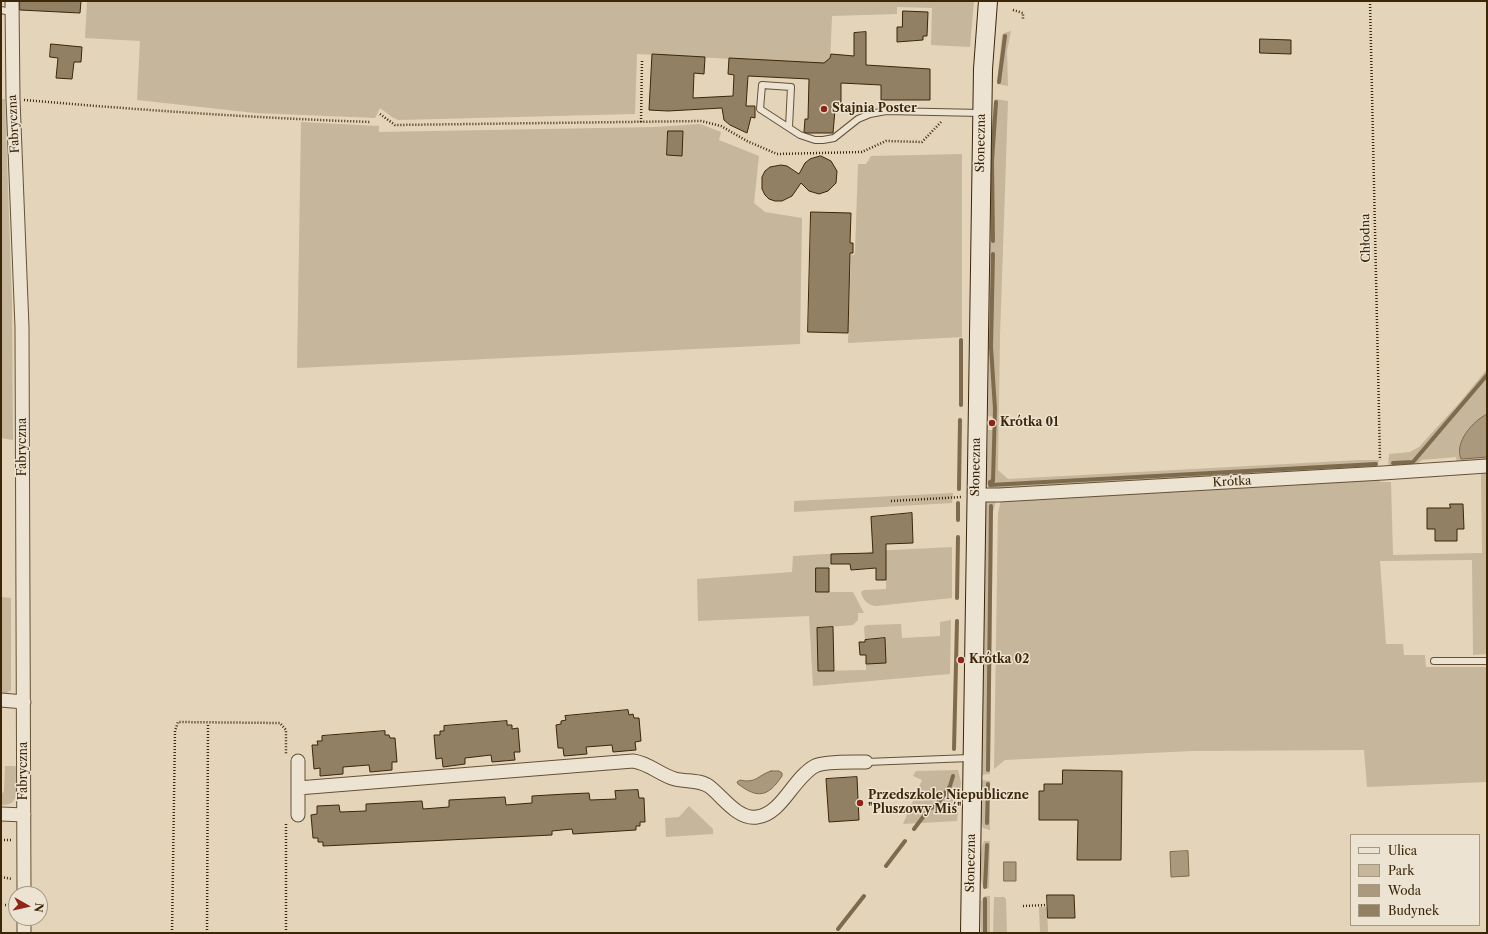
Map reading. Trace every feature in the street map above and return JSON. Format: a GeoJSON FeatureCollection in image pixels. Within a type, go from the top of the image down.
{"type":"FeatureCollection","features":[{"type":"Feature","properties":{"kind":"main road","name":"Słoneczna"},"geometry":{"type":"LineString","coordinates":[[970,933],[973,758],[971,496],[984,52],[988,1]]}},
{"type":"Feature","properties":{"kind":"street","name":"Fabryczna"},"geometry":{"type":"LineString","coordinates":[[8,8],[22,326],[24,886]]}},
{"type":"Feature","properties":{"kind":"street","name":"Krótka"},"geometry":{"type":"LineString","coordinates":[[971,496],[1383,474],[1487,466]]}},
{"type":"Feature","properties":{"kind":"street"},"geometry":{"type":"LineString","coordinates":[[1,700],[24,702]]}},
{"type":"Feature","properties":{"kind":"street"},"geometry":{"type":"LineString","coordinates":[[292,761],[298,788],[292,816]]}},
{"type":"Feature","properties":{"kind":"street"},"geometry":{"type":"LineString","coordinates":[[298,788],[633,762],[647,765],[674,779],[706,784],[739,813],[749,817],[756,817],[765,815],[776,807],[807,771],[816,765],[866,762]]}},
{"type":"Feature","properties":{"kind":"street"},"geometry":{"type":"LineString","coordinates":[[1,814],[24,815]]}},
{"type":"Feature","properties":{"kind":"lane"},"geometry":{"type":"LineString","coordinates":[[789,127],[791,87],[762,85],[760,109],[789,127],[794,133],[815,140],[829,140],[834,138],[858,119],[870,114],[886,111],[982,113]]}},
{"type":"Feature","properties":{"kind":"lane"},"geometry":{"type":"LineString","coordinates":[[1434,661],[1487,661]]}},
{"type":"Feature","properties":{"kind":"lane"},"geometry":{"type":"LineString","coordinates":[[866,762],[973,758]]}},
{"type":"Feature","properties":{"kind":"path","name":"Chłodna"},"geometry":{"type":"LineString","coordinates":[[1370,1],[1380,458],[1383,474]]}},
{"type":"Feature","properties":{"kind":"path"},"geometry":{"type":"LineString","coordinates":[[1013,10],[1023,14],[1023,19]]}},
{"type":"Feature","properties":{"kind":"path"},"geometry":{"type":"LineString","coordinates":[[641,122],[642,61]]}},
{"type":"Feature","properties":{"kind":"path"},"geometry":{"type":"LineString","coordinates":[[24,100],[154,111],[371,122]]}},
{"type":"Feature","properties":{"kind":"path"},"geometry":{"type":"LineString","coordinates":[[380,114],[395,125],[701,121],[720,126],[746,141],[777,154],[862,152],[886,141],[922,142],[936,129],[948,113]]}},
{"type":"Feature","properties":{"kind":"path"},"geometry":{"type":"LineString","coordinates":[[891,501],[971,496]]}},
{"type":"Feature","properties":{"kind":"path"},"geometry":{"type":"LineString","coordinates":[[172,933],[175,731],[178,722],[280,724],[286,730],[292,761]]}},
{"type":"Feature","properties":{"kind":"path"},"geometry":{"type":"LineString","coordinates":[[207,933],[208,723]]}},
{"type":"Feature","properties":{"kind":"path"},"geometry":{"type":"LineString","coordinates":[[286,933],[292,816]]}},
{"type":"Feature","properties":{"kind":"path"},"geometry":{"type":"LineString","coordinates":[[4,840],[11,840]]}},
{"type":"Feature","properties":{"kind":"path"},"geometry":{"type":"LineString","coordinates":[[1,877],[12,879]]}},
{"type":"Feature","properties":{"kind":"path"},"geometry":{"type":"LineString","coordinates":[[1023,906],[1047,905]]}},
{"type":"Feature","properties":{"kind":"green space"},"geometry":{"type":"Polygon","coordinates":[[[87,1],[974,1],[970,47],[931,45],[932,8],[897,7],[897,14],[832,16],[830,64],[637,54],[635,114],[398,120],[380,108],[375,118],[255,113],[137,100],[140,41],[85,38],[87,1]]]}},
{"type":"Feature","properties":{"kind":"green space"},"geometry":{"type":"Polygon","coordinates":[[[1011,31],[1007,51],[1008,86],[997,84],[1002,35],[1011,31]]]}},
{"type":"Feature","properties":{"kind":"green space"},"geometry":{"type":"Polygon","coordinates":[[[1,99],[5,99],[12,305],[13,440],[1,438],[1,99]]]}},
{"type":"Feature","properties":{"kind":"green space"},"geometry":{"type":"Polygon","coordinates":[[[995,99],[1008,101],[1000,336],[998,470],[1008,479],[1379,460],[1377,469],[992,491],[986,482],[988,430],[996,430],[996,417],[988,416],[991,131],[995,99]]]}},
{"type":"Feature","properties":{"kind":"green space"},"geometry":{"type":"Polygon","coordinates":[[[301,122],[379,126],[379,132],[655,127],[700,124],[721,132],[719,140],[759,156],[754,203],[765,212],[802,218],[800,344],[297,368],[301,122]]]}},
{"type":"Feature","properties":{"kind":"green space"},"geometry":{"type":"Polygon","coordinates":[[[962,154],[962,337],[848,343],[851,254],[854,255],[855,252],[858,164],[866,164],[871,156],[962,154]]]}},
{"type":"Feature","properties":{"kind":"green space"},"geometry":{"type":"Polygon","coordinates":[[[1487,369],[1487,461],[1457,463],[1456,457],[1422,460],[1417,464],[1388,467],[1389,454],[1410,452],[1419,447],[1460,402],[1487,369]]]}},
{"type":"Feature","properties":{"kind":"green space"},"geometry":{"type":"Polygon","coordinates":[[[1481,473],[1487,473],[1487,654],[1473,655],[1472,560],[1380,561],[1386,644],[1403,644],[1404,655],[1425,655],[1426,667],[1487,667],[1487,782],[1367,787],[1364,750],[1192,751],[1005,760],[994,769],[998,513],[1001,500],[1380,479],[1380,482],[1391,482],[1393,555],[1482,553],[1481,473]]]}},
{"type":"Feature","properties":{"kind":"green space"},"geometry":{"type":"Polygon","coordinates":[[[953,493],[952,503],[794,512],[794,501],[953,493]]]}},
{"type":"Feature","properties":{"kind":"green space"},"geometry":{"type":"Polygon","coordinates":[[[996,500],[993,512],[990,774],[982,775],[985,509],[988,501],[996,500]]]}},
{"type":"Feature","properties":{"kind":"green space"},"geometry":{"type":"Polygon","coordinates":[[[952,547],[952,598],[876,606],[868,604],[863,598],[861,592],[864,590],[886,589],[886,562],[867,562],[866,553],[873,551],[952,547]]]}},
{"type":"Feature","properties":{"kind":"green space"},"geometry":{"type":"Polygon","coordinates":[[[831,554],[831,564],[829,568],[816,568],[816,592],[853,592],[864,613],[858,613],[858,620],[853,625],[817,628],[818,671],[866,670],[866,664],[886,663],[885,638],[865,640],[864,627],[867,625],[901,624],[902,638],[940,636],[940,622],[951,620],[950,674],[813,686],[809,616],[698,621],[697,579],[792,572],[793,556],[831,554]]]}},
{"type":"Feature","properties":{"kind":"green space"},"geometry":{"type":"Polygon","coordinates":[[[1,597],[11,598],[11,690],[5,694],[1,694],[1,597]]]}},
{"type":"Feature","properties":{"kind":"green space"},"geometry":{"type":"Polygon","coordinates":[[[5,766],[15,766],[17,768],[17,793],[12,802],[8,805],[1,805],[1,795],[4,791],[5,766]]]}},
{"type":"Feature","properties":{"kind":"green space"},"geometry":{"type":"Polygon","coordinates":[[[958,770],[961,782],[957,821],[903,824],[922,780],[913,776],[916,771],[958,770]]]}},
{"type":"Feature","properties":{"kind":"green space"},"geometry":{"type":"Polygon","coordinates":[[[982,780],[990,781],[990,830],[983,828],[981,821],[982,780]]]}},
{"type":"Feature","properties":{"kind":"green space"},"geometry":{"type":"Polygon","coordinates":[[[689,806],[713,829],[713,834],[666,837],[665,818],[679,817],[689,806]]]}},
{"type":"Feature","properties":{"kind":"green space"},"geometry":{"type":"Polygon","coordinates":[[[984,841],[990,841],[989,889],[983,886],[981,877],[981,857],[984,841]]]}},
{"type":"Feature","properties":{"kind":"green space"},"geometry":{"type":"Polygon","coordinates":[[[985,896],[990,896],[990,933],[981,933],[981,902],[985,896]]]}},
{"type":"Feature","properties":{"kind":"green space"},"geometry":{"type":"Polygon","coordinates":[[[994,897],[1004,897],[1006,899],[1007,933],[993,933],[994,897]]]}},
{"type":"Feature","properties":{"kind":"green space"},"geometry":{"type":"Polygon","coordinates":[[[1039,907],[1047,907],[1048,933],[1040,933],[1039,907]]]}},
{"type":"Feature","properties":{"kind":"water"},"geometry":{"type":"Polygon","coordinates":[[[1487,414],[1487,457],[1461,459],[1460,446],[1462,439],[1476,422],[1487,414]]]}},
{"type":"Feature","properties":{"kind":"water"},"geometry":{"type":"Polygon","coordinates":[[[771,771],[779,771],[782,773],[782,776],[772,788],[762,794],[751,792],[737,782],[740,780],[750,781],[771,771]]]}},
{"type":"Feature","properties":{"kind":"water"},"geometry":{"type":"Polygon","coordinates":[[[1188,851],[1189,876],[1171,877],[1170,852],[1188,851]]]}},
{"type":"Feature","properties":{"kind":"water"},"geometry":{"type":"Polygon","coordinates":[[[1004,862],[1016,862],[1016,881],[1004,881],[1004,862]]]}},
{"type":"Feature","properties":{"kind":"building"},"geometry":{"type":"Polygon","coordinates":[[[20,1],[81,1],[80,13],[20,10],[20,1]]]}},
{"type":"Feature","properties":{"kind":"building"},"geometry":{"type":"Polygon","coordinates":[[[903,11],[928,12],[927,36],[923,36],[923,40],[897,42],[897,27],[902,27],[903,11]]]}},
{"type":"Feature","properties":{"kind":"building"},"geometry":{"type":"Polygon","coordinates":[[[866,32],[866,65],[930,69],[930,100],[881,100],[881,85],[841,83],[841,110],[835,110],[833,133],[807,133],[804,132],[805,119],[808,119],[809,79],[748,76],[746,106],[755,106],[755,118],[751,117],[747,133],[730,125],[724,120],[722,108],[668,111],[649,110],[652,54],[705,57],[704,74],[694,73],[693,98],[733,96],[734,75],[728,74],[729,58],[824,63],[830,58],[831,54],[854,56],[854,33],[866,32]]]}},
{"type":"Feature","properties":{"kind":"building"},"geometry":{"type":"Polygon","coordinates":[[[1260,39],[1291,40],[1291,54],[1260,53],[1260,39]]]}},
{"type":"Feature","properties":{"kind":"building"},"geometry":{"type":"Polygon","coordinates":[[[51,44],[82,47],[81,62],[74,62],[72,79],[56,78],[58,58],[50,57],[51,44]]]}},
{"type":"Feature","properties":{"kind":"building"},"geometry":{"type":"Polygon","coordinates":[[[668,131],[683,131],[682,156],[667,155],[668,131]]]}},
{"type":"Feature","properties":{"kind":"building"},"geometry":{"type":"Polygon","coordinates":[[[821,156],[831,161],[837,171],[836,183],[828,191],[819,194],[809,191],[801,183],[792,196],[782,201],[769,199],[765,195],[762,189],[762,177],[765,171],[770,167],[781,165],[787,166],[799,174],[805,163],[810,159],[821,156]]]}},
{"type":"Feature","properties":{"kind":"building"},"geometry":{"type":"Polygon","coordinates":[[[811,212],[851,213],[850,243],[853,243],[853,253],[850,253],[848,333],[808,332],[811,212]]]}},
{"type":"Feature","properties":{"kind":"building"},"geometry":{"type":"Polygon","coordinates":[[[1450,504],[1463,504],[1464,529],[1457,529],[1457,541],[1435,541],[1435,529],[1427,529],[1427,508],[1450,508],[1450,504]]]}},
{"type":"Feature","properties":{"kind":"building"},"geometry":{"type":"Polygon","coordinates":[[[912,513],[913,543],[886,544],[886,580],[876,580],[876,568],[851,570],[850,564],[831,564],[831,554],[873,553],[871,517],[912,513]]]}},
{"type":"Feature","properties":{"kind":"building"},"geometry":{"type":"Polygon","coordinates":[[[816,568],[829,568],[829,592],[816,592],[816,568]]]}},
{"type":"Feature","properties":{"kind":"building"},"geometry":{"type":"Polygon","coordinates":[[[833,627],[834,671],[818,671],[817,628],[833,627]]]}},
{"type":"Feature","properties":{"kind":"building"},"geometry":{"type":"Polygon","coordinates":[[[885,638],[886,663],[866,664],[866,655],[860,655],[859,642],[885,638]]]}},
{"type":"Feature","properties":{"kind":"building"},"geometry":{"type":"Polygon","coordinates":[[[628,710],[629,715],[633,714],[634,718],[639,718],[641,741],[635,742],[636,750],[613,752],[612,745],[586,747],[587,754],[564,756],[563,748],[558,748],[556,725],[561,724],[561,721],[566,720],[565,716],[628,710]]]}},
{"type":"Feature","properties":{"kind":"building"},"geometry":{"type":"Polygon","coordinates":[[[507,721],[507,725],[512,725],[512,729],[518,728],[520,752],[514,752],[515,760],[492,762],[491,755],[465,758],[465,764],[443,767],[442,758],[436,759],[434,735],[440,735],[440,731],[444,731],[444,726],[507,721]]]}},
{"type":"Feature","properties":{"kind":"building"},"geometry":{"type":"Polygon","coordinates":[[[385,731],[385,735],[389,735],[390,738],[395,738],[397,762],[392,762],[392,770],[370,772],[369,765],[343,767],[343,774],[320,776],[320,768],[314,769],[312,745],[318,745],[317,741],[322,741],[322,736],[385,731]]]}},
{"type":"Feature","properties":{"kind":"building"},"geometry":{"type":"Polygon","coordinates":[[[1063,770],[1122,771],[1121,860],[1077,860],[1078,820],[1039,820],[1039,791],[1044,791],[1044,784],[1062,784],[1063,770]]]}},
{"type":"Feature","properties":{"kind":"building"},"geometry":{"type":"Polygon","coordinates":[[[857,777],[859,820],[829,822],[826,779],[857,777]]]}},
{"type":"Feature","properties":{"kind":"building"},"geometry":{"type":"Polygon","coordinates":[[[638,790],[639,798],[644,798],[645,822],[640,822],[640,826],[636,826],[636,830],[573,834],[572,829],[552,831],[552,835],[323,846],[323,842],[318,842],[318,838],[313,838],[311,815],[317,814],[317,806],[339,805],[340,812],[366,811],[366,804],[422,801],[423,809],[449,807],[449,800],[505,797],[506,805],[532,803],[532,796],[566,794],[589,793],[590,800],[616,799],[615,791],[638,790]]]}},
{"type":"Feature","properties":{"kind":"building"},"geometry":{"type":"Polygon","coordinates":[[[1047,895],[1074,895],[1075,918],[1048,918],[1047,895]]]}},
{"type":"Feature","properties":{"kind":"waterway"},"geometry":{"type":"LineString","coordinates":[[999,82],[1005,36]]}},
{"type":"Feature","properties":{"kind":"waterway"},"geometry":{"type":"LineString","coordinates":[[993,241],[992,161],[996,102]]}},
{"type":"Feature","properties":{"kind":"waterway"},"geometry":{"type":"LineString","coordinates":[[993,254],[991,347],[995,409],[993,481],[990,482],[990,485],[1376,464]]}},
{"type":"Feature","properties":{"kind":"waterway"},"geometry":{"type":"LineString","coordinates":[[961,340],[961,405]]}},
{"type":"Feature","properties":{"kind":"waterway"},"geometry":{"type":"LineString","coordinates":[[1393,463],[1413,462],[1487,375]]}},
{"type":"Feature","properties":{"kind":"waterway"},"geometry":{"type":"LineString","coordinates":[[959,489],[960,420]]}},
{"type":"Feature","properties":{"kind":"waterway"},"geometry":{"type":"LineString","coordinates":[[958,503],[958,520]]}},
{"type":"Feature","properties":{"kind":"waterway"},"geometry":{"type":"LineString","coordinates":[[988,770],[991,506]]}},
{"type":"Feature","properties":{"kind":"waterway"},"geometry":{"type":"LineString","coordinates":[[957,598],[958,537]]}},
{"type":"Feature","properties":{"kind":"waterway"},"geometry":{"type":"LineString","coordinates":[[954,749],[957,621]]}},
{"type":"Feature","properties":{"kind":"waterway"},"geometry":{"type":"LineString","coordinates":[[914,829],[929,809],[936,806],[950,786],[953,776]]}},
{"type":"Feature","properties":{"kind":"waterway"},"geometry":{"type":"LineString","coordinates":[[987,823],[988,784]]}},
{"type":"Feature","properties":{"kind":"waterway"},"geometry":{"type":"LineString","coordinates":[[886,866],[905,841]]}},
{"type":"Feature","properties":{"kind":"waterway"},"geometry":{"type":"LineString","coordinates":[[985,887],[987,845]]}},
{"type":"Feature","properties":{"kind":"waterway"},"geometry":{"type":"LineString","coordinates":[[838,929],[864,896]]}},
{"type":"Feature","properties":{"kind":"waterway"},"geometry":{"type":"LineString","coordinates":[[985,899],[985,933]]}},
{"type":"Feature","properties":{"kind":"place","name":"Stajnia Poster"},"geometry":{"type":"Point","coordinates":[824,109]}},
{"type":"Feature","properties":{"kind":"place","name":"Krótka 01"},"geometry":{"type":"Point","coordinates":[992,423]}},
{"type":"Feature","properties":{"kind":"place","name":"Krótka 02"},"geometry":{"type":"Point","coordinates":[961,660]}},
{"type":"Feature","properties":{"kind":"place","name":"Przedszkole Niepubliczne \"Pluszowy Miś\""},"geometry":{"type":"Point","coordinates":[860,803]}}]}
